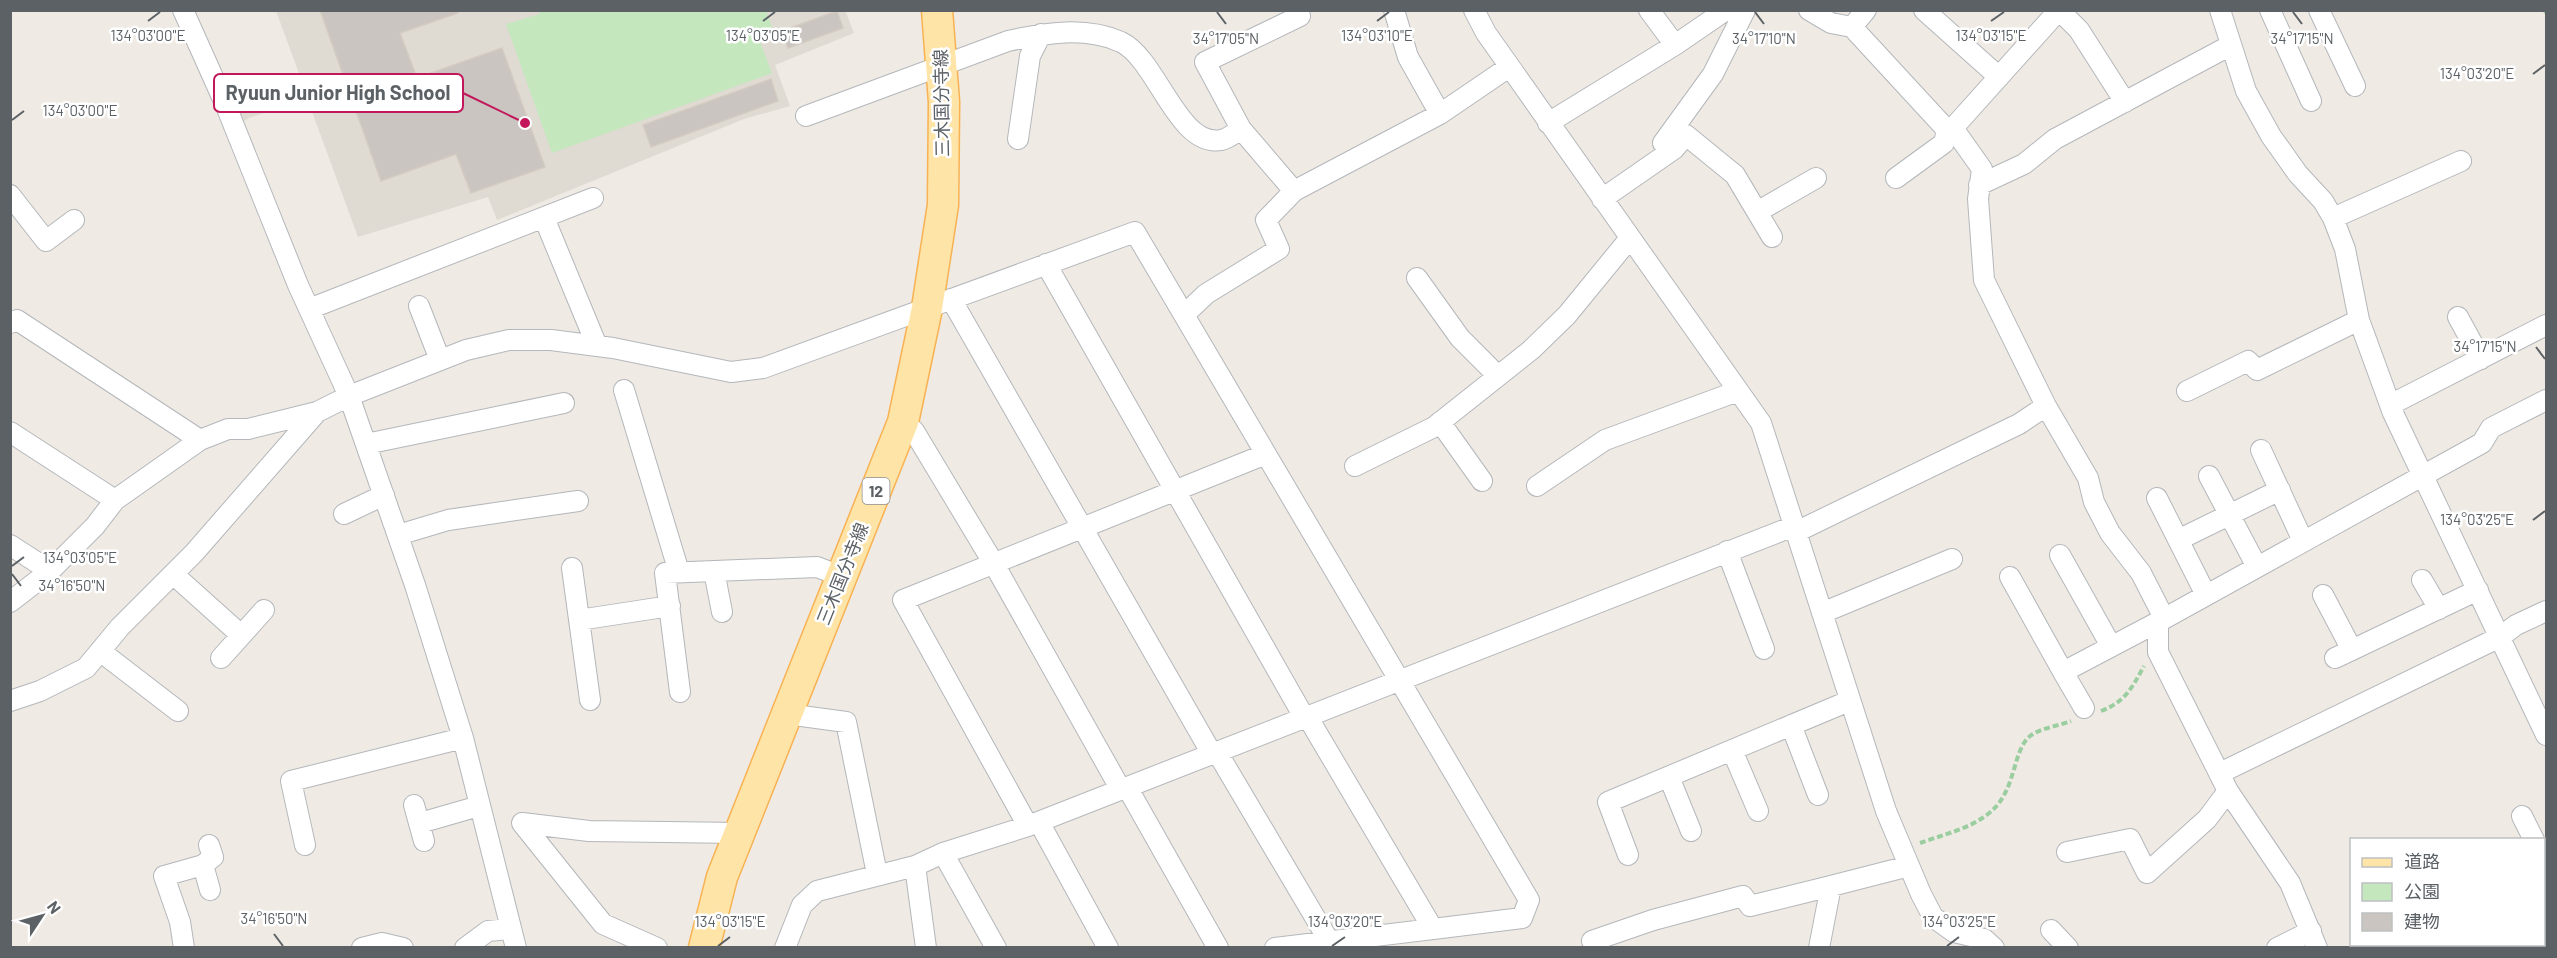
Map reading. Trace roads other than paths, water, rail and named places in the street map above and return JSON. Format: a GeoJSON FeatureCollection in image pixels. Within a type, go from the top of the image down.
{"type":"FeatureCollection","features":[{"type":"Feature","properties":{"kind":"main road","name":"三木国分寺線"},"geometry":{"type":"LineString","coordinates":[[704,948],[722,877],[903,422],[939,303],[944,102],[937,10]]}},
{"type":"Feature","properties":{"kind":"street"},"geometry":{"type":"LineString","coordinates":[[183,10],[226,106],[309,309],[349,396],[398,536],[463,738],[513,938]]}},
{"type":"Feature","properties":{"kind":"street"},"geometry":{"type":"LineString","coordinates":[[1394,10],[1408,57],[1440,114]]}},
{"type":"Feature","properties":{"kind":"street"},"geometry":{"type":"LineString","coordinates":[[1474,10],[1486,33],[1509,67],[1761,423],[1886,811],[1906,857],[1933,917],[1954,932],[1984,939],[1994,948]]}},
{"type":"Feature","properties":{"kind":"street"},"geometry":{"type":"LineString","coordinates":[[1649,10],[1676,45]]}},
{"type":"Feature","properties":{"kind":"street"},"geometry":{"type":"LineString","coordinates":[[1548,123],[1676,45],[1726,10]]}},
{"type":"Feature","properties":{"kind":"street"},"geometry":{"type":"LineString","coordinates":[[1599,194],[1664,142],[1713,74],[1744,10]]}},
{"type":"Feature","properties":{"kind":"street"},"geometry":{"type":"LineString","coordinates":[[1809,10],[1831,23],[1852,27],[1950,129],[1982,169],[1977,199],[1984,280],[2046,406],[2088,478],[2094,502],[2110,532],[2141,573],[2161,620],[2158,652],[2228,791],[2290,883],[2314,940],[2277,948]]}},
{"type":"Feature","properties":{"kind":"street"},"geometry":{"type":"LineString","coordinates":[[1852,27],[1866,10]]}},
{"type":"Feature","properties":{"kind":"street"},"geometry":{"type":"LineString","coordinates":[[1924,10],[1999,77]]}},
{"type":"Feature","properties":{"kind":"street"},"geometry":{"type":"LineString","coordinates":[[1896,178],[1944,143],[1950,129],[2059,10],[2079,30],[2124,102]]}},
{"type":"Feature","properties":{"kind":"street"},"geometry":{"type":"LineString","coordinates":[[2220,10],[2246,91],[2271,136],[2298,174],[2323,201],[2333,218],[2345,249],[2359,321],[2390,405],[2547,735]]}},
{"type":"Feature","properties":{"kind":"street"},"geometry":{"type":"LineString","coordinates":[[2270,10],[2311,101]]}},
{"type":"Feature","properties":{"kind":"street"},"geometry":{"type":"LineString","coordinates":[[2319,10],[2355,86]]}},
{"type":"Feature","properties":{"kind":"street"},"geometry":{"type":"LineString","coordinates":[[1294,191],[1241,129],[1205,62],[1300,16]]}},
{"type":"Feature","properties":{"kind":"street"},"geometry":{"type":"LineString","coordinates":[[806,116],[1008,40],[1041,34],[1083,32],[1121,42],[1139,54],[1187,127],[1202,138],[1222,140],[1241,129]]}},
{"type":"Feature","properties":{"kind":"street"},"geometry":{"type":"LineString","coordinates":[[1018,139],[1030,56],[1041,34]]}},
{"type":"Feature","properties":{"kind":"street"},"geometry":{"type":"LineString","coordinates":[[1979,186],[2024,164],[2055,139],[2231,45]]}},
{"type":"Feature","properties":{"kind":"street"},"geometry":{"type":"LineString","coordinates":[[1184,315],[1206,294],[1279,249],[1266,220],[1294,191],[1440,114],[1509,67]]}},
{"type":"Feature","properties":{"kind":"street"},"geometry":{"type":"LineString","coordinates":[[1599,194],[1674,148],[1686,135],[1735,175],[1772,237]]}},
{"type":"Feature","properties":{"kind":"street"},"geometry":{"type":"LineString","coordinates":[[2333,218],[2461,161]]}},
{"type":"Feature","properties":{"kind":"street"},"geometry":{"type":"LineString","coordinates":[[1757,212],[1816,178]]}},
{"type":"Feature","properties":{"kind":"street"},"geometry":{"type":"LineString","coordinates":[[10,195],[46,242],[74,220]]}},
{"type":"Feature","properties":{"kind":"street"},"geometry":{"type":"LineString","coordinates":[[309,309],[594,198]]}},
{"type":"Feature","properties":{"kind":"street"},"geometry":{"type":"LineString","coordinates":[[547,225],[597,346]]}},
{"type":"Feature","properties":{"kind":"street"},"geometry":{"type":"LineString","coordinates":[[10,602],[50,571],[95,526],[115,500],[200,440],[228,429],[248,429],[317,412],[349,396],[466,350],[509,340],[551,340],[597,346],[731,372],[763,368],[1135,232],[1529,900],[1522,918],[1275,948]]}},
{"type":"Feature","properties":{"kind":"street"},"geometry":{"type":"LineString","coordinates":[[1355,466],[1440,422],[1498,376],[1568,315],[1630,238]]}},
{"type":"Feature","properties":{"kind":"street"},"geometry":{"type":"LineString","coordinates":[[1046,264],[1306,717],[1433,929]]}},
{"type":"Feature","properties":{"kind":"street"},"geometry":{"type":"LineString","coordinates":[[1417,279],[1460,338],[1498,376]]}},
{"type":"Feature","properties":{"kind":"street"},"geometry":{"type":"LineString","coordinates":[[939,303],[1083,528],[1214,753],[1329,941]]}},
{"type":"Feature","properties":{"kind":"street"},"geometry":{"type":"LineString","coordinates":[[419,306],[440,360]]}},
{"type":"Feature","properties":{"kind":"street"},"geometry":{"type":"LineString","coordinates":[[2458,317],[2481,359]]}},
{"type":"Feature","properties":{"kind":"street"},"geometry":{"type":"LineString","coordinates":[[10,323],[17,320],[200,440]]}},
{"type":"Feature","properties":{"kind":"street"},"geometry":{"type":"LineString","coordinates":[[2187,391],[2248,361],[2257,370],[2359,321]]}},
{"type":"Feature","properties":{"kind":"street"},"geometry":{"type":"LineString","coordinates":[[2390,405],[2547,325]]}},
{"type":"Feature","properties":{"kind":"street"},"geometry":{"type":"LineString","coordinates":[[624,390],[679,572]]}},
{"type":"Feature","properties":{"kind":"street"},"geometry":{"type":"LineString","coordinates":[[1537,486],[1605,440],[1738,391]]}},
{"type":"Feature","properties":{"kind":"street"},"geometry":{"type":"LineString","coordinates":[[2063,672],[2482,443],[2491,428],[2547,400]]}},
{"type":"Feature","properties":{"kind":"street"},"geometry":{"type":"LineString","coordinates":[[366,444],[564,403]]}},
{"type":"Feature","properties":{"kind":"street"},"geometry":{"type":"LineString","coordinates":[[785,948],[802,905],[817,891],[915,866],[943,853],[1033,824],[1399,678],[1726,552],[1795,529],[2019,424],[2046,406]]}},
{"type":"Feature","properties":{"kind":"street"},"geometry":{"type":"LineString","coordinates":[[10,700],[40,691],[86,668],[317,412]]}},
{"type":"Feature","properties":{"kind":"street"},"geometry":{"type":"LineString","coordinates":[[903,422],[914,431],[994,564],[1218,948]]}},
{"type":"Feature","properties":{"kind":"street"},"geometry":{"type":"LineString","coordinates":[[1440,422],[1482,481]]}},
{"type":"Feature","properties":{"kind":"street"},"geometry":{"type":"LineString","coordinates":[[10,432],[115,500]]}},
{"type":"Feature","properties":{"kind":"street"},"geometry":{"type":"LineString","coordinates":[[2261,450],[2303,541]]}},
{"type":"Feature","properties":{"kind":"street"},"geometry":{"type":"LineString","coordinates":[[1108,948],[903,600],[1266,454]]}},
{"type":"Feature","properties":{"kind":"street"},"geometry":{"type":"LineString","coordinates":[[2209,476],[2257,567]]}},
{"type":"Feature","properties":{"kind":"street"},"geometry":{"type":"LineString","coordinates":[[2178,540],[2280,490]]}},
{"type":"Feature","properties":{"kind":"street"},"geometry":{"type":"LineString","coordinates":[[344,514],[384,495]]}},
{"type":"Feature","properties":{"kind":"street"},"geometry":{"type":"LineString","coordinates":[[2157,498],[2206,595]]}},
{"type":"Feature","properties":{"kind":"street"},"geometry":{"type":"LineString","coordinates":[[398,536],[448,520],[578,501]]}},
{"type":"Feature","properties":{"kind":"street"},"geometry":{"type":"LineString","coordinates":[[10,545],[50,571]]}},
{"type":"Feature","properties":{"kind":"street"},"geometry":{"type":"LineString","coordinates":[[1726,552],[1764,649]]}},
{"type":"Feature","properties":{"kind":"street"},"geometry":{"type":"LineString","coordinates":[[2060,555],[2111,646]]}},
{"type":"Feature","properties":{"kind":"street"},"geometry":{"type":"LineString","coordinates":[[1822,613],[1952,559]]}},
{"type":"Feature","properties":{"kind":"street"},"geometry":{"type":"LineString","coordinates":[[680,692],[665,573],[817,567],[843,577]]}},
{"type":"Feature","properties":{"kind":"street"},"geometry":{"type":"LineString","coordinates":[[572,568],[590,700]]}},
{"type":"Feature","properties":{"kind":"street"},"geometry":{"type":"LineString","coordinates":[[714,571],[722,612]]}},
{"type":"Feature","properties":{"kind":"street"},"geometry":{"type":"LineString","coordinates":[[173,574],[241,635]]}},
{"type":"Feature","properties":{"kind":"street"},"geometry":{"type":"LineString","coordinates":[[2010,577],[2084,714]]}},
{"type":"Feature","properties":{"kind":"street"},"geometry":{"type":"LineString","coordinates":[[2422,580],[2439,609]]}},
{"type":"Feature","properties":{"kind":"street"},"geometry":{"type":"LineString","coordinates":[[2323,595],[2343,654],[2478,590]]}},
{"type":"Feature","properties":{"kind":"street"},"geometry":{"type":"LineString","coordinates":[[579,620],[670,606]]}},
{"type":"Feature","properties":{"kind":"street"},"geometry":{"type":"LineString","coordinates":[[221,658],[264,610]]}},
{"type":"Feature","properties":{"kind":"street"},"geometry":{"type":"LineString","coordinates":[[2220,773],[2500,637],[2516,625],[2547,611]]}},
{"type":"Feature","properties":{"kind":"street"},"geometry":{"type":"LineString","coordinates":[[100,651],[178,711]]}},
{"type":"Feature","properties":{"kind":"street"},"geometry":{"type":"LineString","coordinates":[[1628,855],[1608,802],[1850,701]]}},
{"type":"Feature","properties":{"kind":"street"},"geometry":{"type":"LineString","coordinates":[[787,714],[846,722],[877,874]]}},
{"type":"Feature","properties":{"kind":"street"},"geometry":{"type":"LineString","coordinates":[[1791,725],[1818,795]]}},
{"type":"Feature","properties":{"kind":"street"},"geometry":{"type":"LineString","coordinates":[[305,845],[291,781],[463,738]]}},
{"type":"Feature","properties":{"kind":"street"},"geometry":{"type":"LineString","coordinates":[[1732,750],[1758,811]]}},
{"type":"Feature","properties":{"kind":"street"},"geometry":{"type":"LineString","coordinates":[[1668,777],[1691,831]]}},
{"type":"Feature","properties":{"kind":"street"},"geometry":{"type":"LineString","coordinates":[[2067,852],[2130,839],[2147,873],[2207,819],[2228,791]]}},
{"type":"Feature","properties":{"kind":"street"},"geometry":{"type":"LineString","coordinates":[[419,823],[479,806]]}},
{"type":"Feature","properties":{"kind":"street"},"geometry":{"type":"LineString","coordinates":[[2522,816],[2533,838]]}},
{"type":"Feature","properties":{"kind":"street"},"geometry":{"type":"LineString","coordinates":[[657,948],[603,924],[522,823],[589,831],[740,833]]}},
{"type":"Feature","properties":{"kind":"street"},"geometry":{"type":"LineString","coordinates":[[183,948],[180,922],[164,876],[203,865],[213,857],[209,845]]}},
{"type":"Feature","properties":{"kind":"street"},"geometry":{"type":"LineString","coordinates":[[943,853],[996,948]]}},
{"type":"Feature","properties":{"kind":"street"},"geometry":{"type":"LineString","coordinates":[[1592,941],[1653,920],[1743,896],[1750,906],[1831,886],[1906,857]]}},
{"type":"Feature","properties":{"kind":"street"},"geometry":{"type":"LineString","coordinates":[[203,865],[210,890]]}},
{"type":"Feature","properties":{"kind":"street"},"geometry":{"type":"LineString","coordinates":[[915,866],[926,948]]}},
{"type":"Feature","properties":{"kind":"street"},"geometry":{"type":"LineString","coordinates":[[1819,948],[1831,886]]}},
{"type":"Feature","properties":{"kind":"street"},"geometry":{"type":"LineString","coordinates":[[2051,930],[2068,948]]}},
{"type":"Feature","properties":{"kind":"street"},"geometry":{"type":"LineString","coordinates":[[465,948],[488,931],[513,938]]}},
{"type":"Feature","properties":{"kind":"street"},"geometry":{"type":"LineString","coordinates":[[362,948],[382,943],[403,948]]}},
{"type":"Feature","properties":{"kind":"place","name":"Ryuun Junior High School"},"geometry":{"type":"Point","coordinates":[525,123]}}]}
